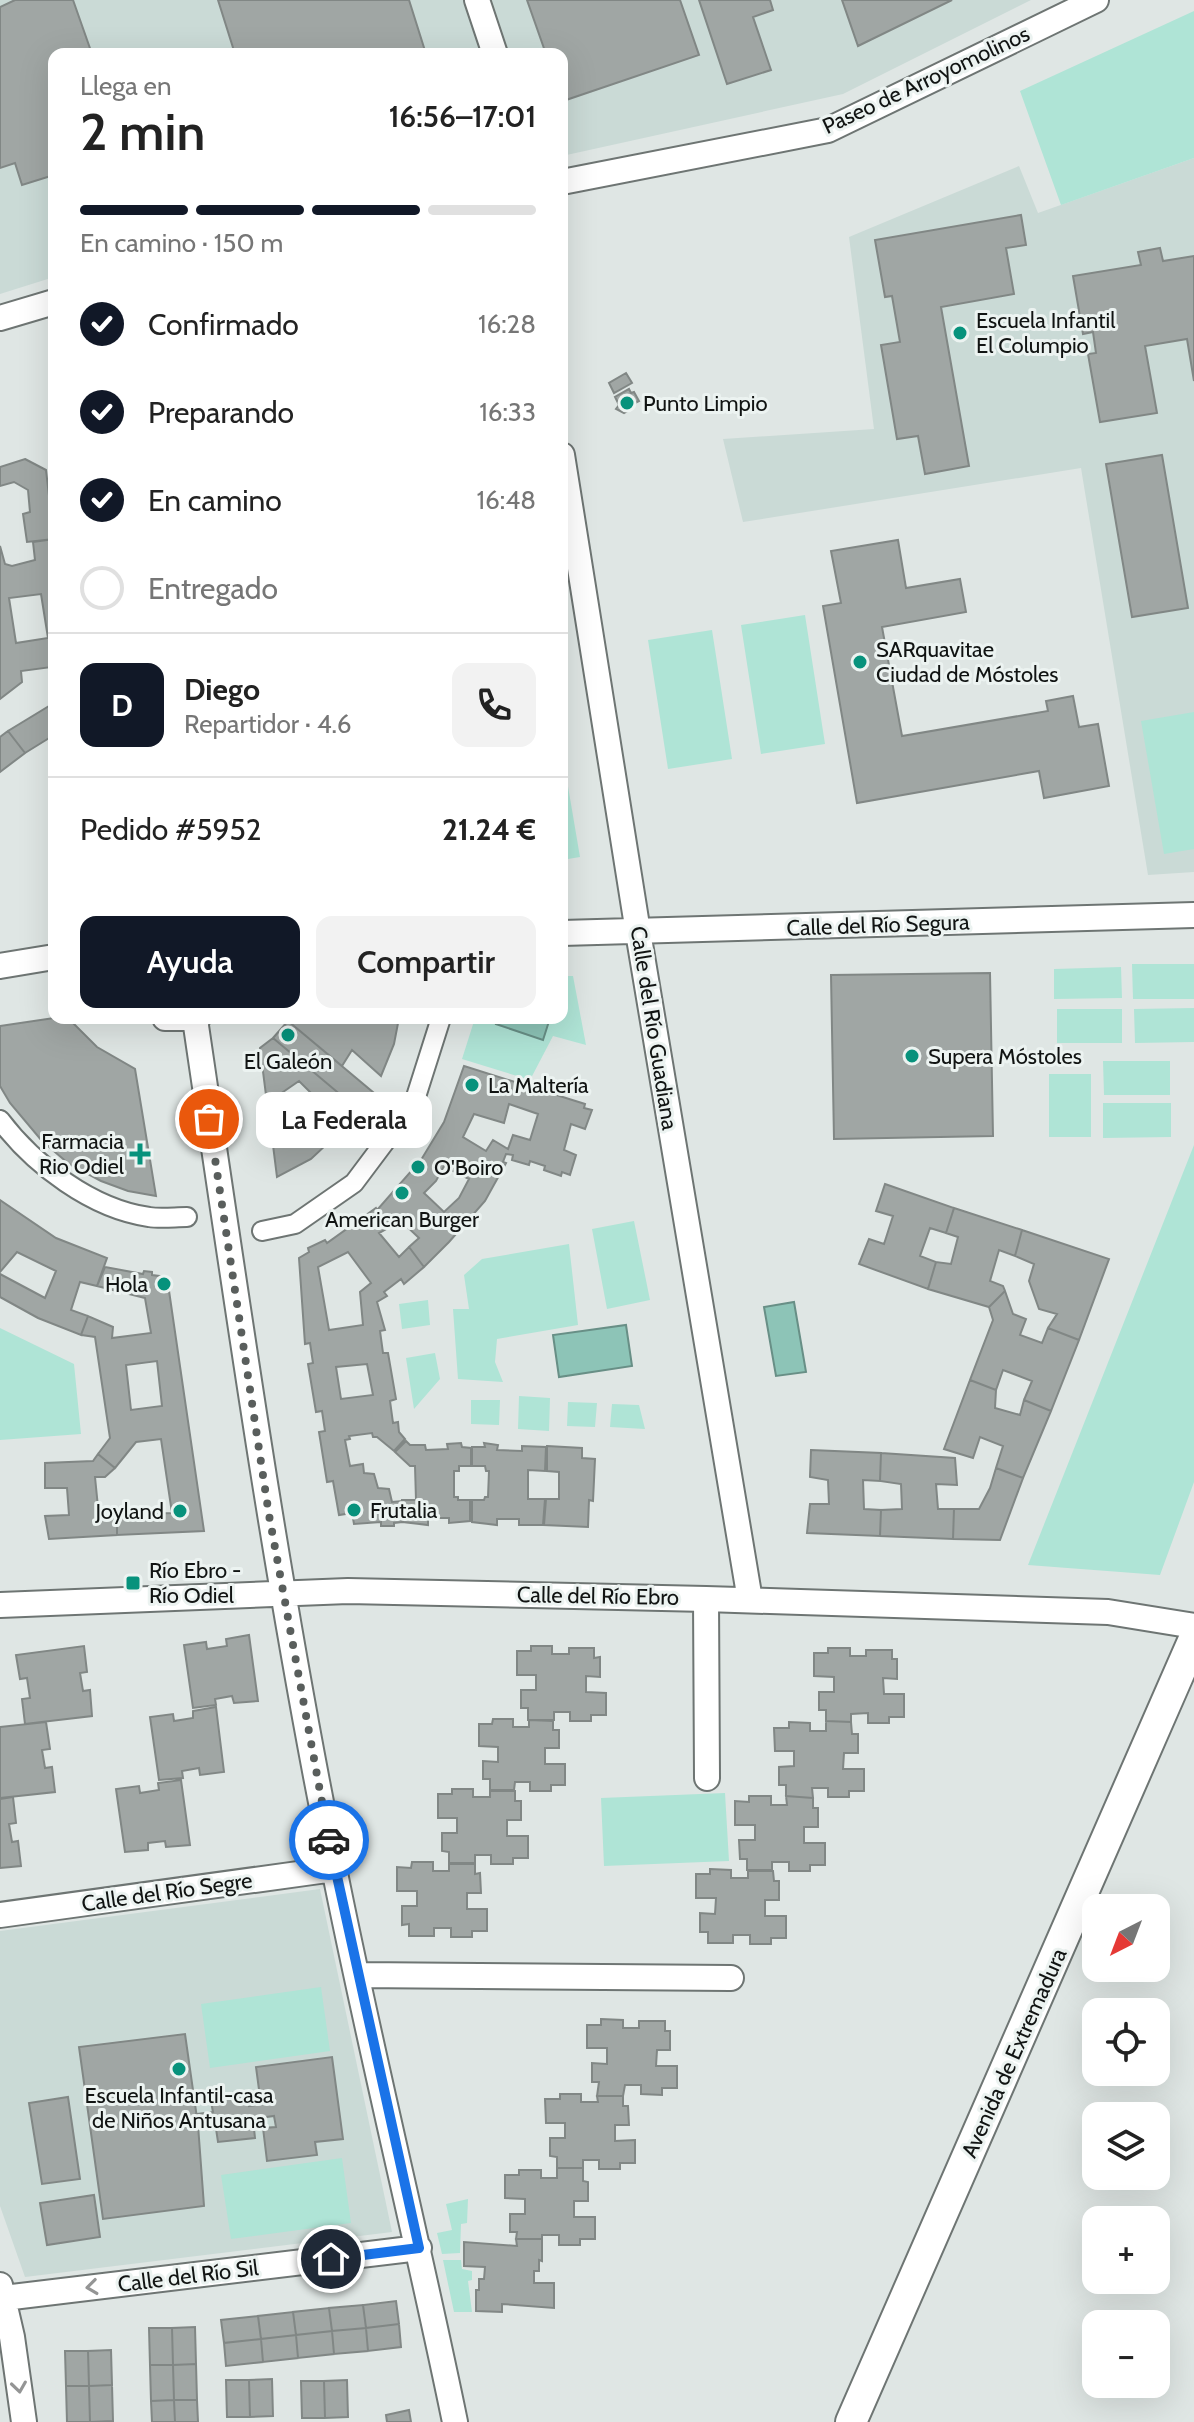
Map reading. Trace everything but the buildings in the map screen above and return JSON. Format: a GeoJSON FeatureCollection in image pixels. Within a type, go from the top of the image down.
{"type":"FeatureCollection","features":[{"type":"Feature","properties":{"kind":"street"},"geometry":{"type":"LineString","coordinates":[[477,0],[493,48]]}},
{"type":"Feature","properties":{"kind":"street","name":"Paseo de Arroyomolinos"},"geometry":{"type":"LineString","coordinates":[[568,181],[828,130],[1096,0]]}},
{"type":"Feature","properties":{"kind":"street"},"geometry":{"type":"LineString","coordinates":[[0,318],[48,304]]}},
{"type":"Feature","properties":{"kind":"street","name":"Calle del Río Guadiana"},"geometry":{"type":"LineString","coordinates":[[568,493],[750,1600]]}},
{"type":"Feature","properties":{"kind":"street","name":"Calle del Río Segura"},"geometry":{"type":"LineString","coordinates":[[568,933],[1194,915]]}},
{"type":"Feature","properties":{"kind":"street"},"geometry":{"type":"LineString","coordinates":[[0,966],[48,958]]}},
{"type":"Feature","properties":{"kind":"street"},"geometry":{"type":"LineString","coordinates":[[197,1024],[250,1392],[283,1593],[334,1869],[455,2422]]}},
{"type":"Feature","properties":{"kind":"street"},"geometry":{"type":"LineString","coordinates":[[262,1231],[295,1224],[354,1183],[414,1103],[439,1024]]}},
{"type":"Feature","properties":{"kind":"street"},"geometry":{"type":"LineString","coordinates":[[0,1120],[37,1159],[73,1186],[112,1207],[150,1218],[187,1217]]}},
{"type":"Feature","properties":{"kind":"street","name":"Calle del Río Ebro"},"geometry":{"type":"LineString","coordinates":[[0,1605],[364,1591],[1108,1612],[1194,1626]]}},
{"type":"Feature","properties":{"kind":"street"},"geometry":{"type":"LineString","coordinates":[[706,1599],[707,1778]]}},
{"type":"Feature","properties":{"kind":"street","name":"Avenida de Extremadura"},"geometry":{"type":"LineString","coordinates":[[851,2422],[1194,1639]]}},
{"type":"Feature","properties":{"kind":"street","name":"Calle del Río Segre"},"geometry":{"type":"LineString","coordinates":[[0,1915],[334,1869]]}},
{"type":"Feature","properties":{"kind":"street"},"geometry":{"type":"LineString","coordinates":[[358,1975],[731,1978]]}},
{"type":"Feature","properties":{"kind":"street","name":"Calle del Río Sil"},"geometry":{"type":"LineString","coordinates":[[24,2422],[2,2292],[419,2248]]}},
{"type":"Feature","properties":{"kind":"shaded area"},"geometry":{"type":"Polygon","coordinates":[[[0,0],[1031,0],[843,94],[568,155],[568,48],[48,48],[48,279],[0,294],[0,0]]]}},
{"type":"Feature","properties":{"kind":"shaded area"},"geometry":{"type":"Polygon","coordinates":[[[1194,11],[1194,158],[1061,205],[1020,91],[1194,11]]]}},
{"type":"Feature","properties":{"kind":"shaded area"},"geometry":{"type":"Polygon","coordinates":[[[1194,158],[1194,872],[1148,875],[1081,468],[743,522],[723,439],[874,429],[849,237],[1019,166],[1038,213],[1194,158]]]}},
{"type":"Feature","properties":{"kind":"shaded area"},"geometry":{"type":"Polygon","coordinates":[[[805,615],[825,744],[761,754],[741,625],[805,615]]]}},
{"type":"Feature","properties":{"kind":"shaded area"},"geometry":{"type":"Polygon","coordinates":[[[712,630],[732,759],[668,769],[648,640],[712,630]]]}},
{"type":"Feature","properties":{"kind":"shaded area"},"geometry":{"type":"Polygon","coordinates":[[[1194,712],[1194,849],[1164,854],[1141,721],[1194,712]]]}},
{"type":"Feature","properties":{"kind":"shaded area"},"geometry":{"type":"Polygon","coordinates":[[[568,786],[580,857],[568,859],[568,786]]]}},
{"type":"Feature","properties":{"kind":"shaded area"},"geometry":{"type":"Polygon","coordinates":[[[1132,964],[1194,964],[1194,999],[1133,999],[1132,964]]]}},
{"type":"Feature","properties":{"kind":"shaded area"},"geometry":{"type":"Polygon","coordinates":[[[1121,967],[1122,998],[1054,999],[1054,969],[1121,967]]]}},
{"type":"Feature","properties":{"kind":"shaded area"},"geometry":{"type":"Polygon","coordinates":[[[568,976],[573,976],[586,1045],[553,1036],[530,1080],[462,1059],[473,1024],[568,1024],[568,976]]]}},
{"type":"Feature","properties":{"kind":"shaded area"},"geometry":{"type":"Polygon","coordinates":[[[1194,1008],[1194,1042],[1135,1043],[1134,1009],[1194,1008]]]}},
{"type":"Feature","properties":{"kind":"shaded area"},"geometry":{"type":"Polygon","coordinates":[[[1057,1009],[1122,1009],[1122,1043],[1057,1043],[1057,1009]]]}},
{"type":"Feature","properties":{"kind":"shaded area"},"geometry":{"type":"Polygon","coordinates":[[[496,1024],[548,1024],[543,1040],[496,1024]]]}},
{"type":"Feature","properties":{"kind":"shaded area"},"geometry":{"type":"Polygon","coordinates":[[[1103,1061],[1170,1061],[1170,1095],[1104,1095],[1103,1061]]]}},
{"type":"Feature","properties":{"kind":"shaded area"},"geometry":{"type":"Polygon","coordinates":[[[1049,1074],[1091,1074],[1091,1137],[1049,1137],[1049,1074]]]}},
{"type":"Feature","properties":{"kind":"shaded area"},"geometry":{"type":"Polygon","coordinates":[[[1103,1103],[1171,1103],[1171,1137],[1103,1138],[1103,1103]]]}},
{"type":"Feature","properties":{"kind":"shaded area"},"geometry":{"type":"Polygon","coordinates":[[[1194,1145],[1194,1482],[1160,1575],[1028,1565],[1194,1145]]]}},
{"type":"Feature","properties":{"kind":"shaded area"},"geometry":{"type":"Polygon","coordinates":[[[634,1221],[650,1300],[607,1309],[592,1229],[634,1221]]]}},
{"type":"Feature","properties":{"kind":"shaded area"},"geometry":{"type":"Polygon","coordinates":[[[569,1244],[578,1325],[497,1339],[495,1362],[503,1382],[458,1379],[453,1309],[469,1309],[464,1275],[482,1259],[569,1244]]]}},
{"type":"Feature","properties":{"kind":"shaded area"},"geometry":{"type":"Polygon","coordinates":[[[428,1300],[430,1325],[402,1329],[399,1304],[428,1300]]]}},
{"type":"Feature","properties":{"kind":"shaded area"},"geometry":{"type":"Polygon","coordinates":[[[794,1302],[806,1372],[776,1376],[764,1307],[794,1302]]]}},
{"type":"Feature","properties":{"kind":"shaded area"},"geometry":{"type":"Polygon","coordinates":[[[626,1325],[632,1366],[559,1377],[553,1335],[626,1325]]]}},
{"type":"Feature","properties":{"kind":"shaded area"},"geometry":{"type":"Polygon","coordinates":[[[0,1328],[74,1364],[81,1434],[0,1440],[0,1328]]]}},
{"type":"Feature","properties":{"kind":"shaded area"},"geometry":{"type":"Polygon","coordinates":[[[435,1353],[440,1379],[414,1409],[406,1358],[435,1353]]]}},
{"type":"Feature","properties":{"kind":"shaded area"},"geometry":{"type":"Polygon","coordinates":[[[519,1396],[550,1398],[549,1431],[518,1429],[519,1396]]]}},
{"type":"Feature","properties":{"kind":"shaded area"},"geometry":{"type":"Polygon","coordinates":[[[471,1400],[500,1400],[499,1425],[471,1424],[471,1400]]]}},
{"type":"Feature","properties":{"kind":"shaded area"},"geometry":{"type":"Polygon","coordinates":[[[568,1402],[597,1403],[595,1427],[567,1426],[568,1402]]]}},
{"type":"Feature","properties":{"kind":"shaded area"},"geometry":{"type":"Polygon","coordinates":[[[612,1404],[639,1405],[645,1429],[610,1427],[612,1404]]]}},
{"type":"Feature","properties":{"kind":"shaded area"},"geometry":{"type":"Polygon","coordinates":[[[725,1793],[729,1861],[604,1866],[601,1798],[725,1793]]]}},
{"type":"Feature","properties":{"kind":"shaded area","name":"Escuela Infantil-casa de Niños Antusana"},"geometry":{"type":"Polygon","coordinates":[[[320,1889],[392,2232],[25,2277],[0,2206],[0,1931],[320,1889]]]}},
{"type":"Feature","properties":{"kind":"shaded area"},"geometry":{"type":"Polygon","coordinates":[[[321,1987],[330,2051],[210,2068],[201,2004],[321,1987]]]}},
{"type":"Feature","properties":{"kind":"shaded area"},"geometry":{"type":"Polygon","coordinates":[[[342,2158],[351,2223],[231,2239],[221,2175],[342,2158]]]}},
{"type":"Feature","properties":{"kind":"shaded area"},"geometry":{"type":"Polygon","coordinates":[[[468,2199],[467,2223],[461,2224],[460,2253],[442,2254],[437,2233],[452,2230],[446,2204],[468,2199]]]}},
{"type":"Feature","properties":{"kind":"shaded area"},"geometry":{"type":"Polygon","coordinates":[[[443,2260],[461,2260],[462,2269],[472,2271],[472,2280],[468,2281],[472,2312],[454,2312],[443,2260]]]}},
{"type":"Feature","properties":{"kind":"way so far"},"geometry":{"type":"LineString","coordinates":[[209,1119],[269,1515],[329,1840]]}},
{"type":"Feature","properties":{"kind":"place","name":"Escuela Infantil El Columpio"},"geometry":{"type":"Point","coordinates":[960,333]}},
{"type":"Feature","properties":{"kind":"place","name":"Punto Limpio"},"geometry":{"type":"Point","coordinates":[627,403]}},
{"type":"Feature","properties":{"kind":"place","name":"SARquavitae Ciudad de Móstoles"},"geometry":{"type":"Point","coordinates":[860,662]}},
{"type":"Feature","properties":{"kind":"place","name":"El Galeón"},"geometry":{"type":"Point","coordinates":[288,1035]}},
{"type":"Feature","properties":{"kind":"place","name":"Supera Móstoles"},"geometry":{"type":"Point","coordinates":[912,1056]}},
{"type":"Feature","properties":{"kind":"place","name":"La Maltería"},"geometry":{"type":"Point","coordinates":[472,1085]}},
{"type":"Feature","properties":{"kind":"place","name":"La Federala"},"geometry":{"type":"Point","coordinates":[209,1119]}},
{"type":"Feature","properties":{"kind":"place","name":"Farmacia Rio Odiel"},"geometry":{"type":"Point","coordinates":[140,1154]}},
{"type":"Feature","properties":{"kind":"place","name":"O'Boiro"},"geometry":{"type":"Point","coordinates":[418,1167]}},
{"type":"Feature","properties":{"kind":"place","name":"American Burger"},"geometry":{"type":"Point","coordinates":[402,1193]}},
{"type":"Feature","properties":{"kind":"place","name":"Hola"},"geometry":{"type":"Point","coordinates":[164,1284]}},
{"type":"Feature","properties":{"kind":"place","name":"Frutalia"},"geometry":{"type":"Point","coordinates":[354,1510]}},
{"type":"Feature","properties":{"kind":"place","name":"Joyland"},"geometry":{"type":"Point","coordinates":[180,1511]}},
{"type":"Feature","properties":{"kind":"place","name":"Río Ebro - Río Odiel"},"geometry":{"type":"Point","coordinates":[133,1583]}},
{"type":"Feature","properties":{"kind":"place","name":"Escuela Infantil-casa de Niños Antusana"},"geometry":{"type":"Point","coordinates":[179,2069]}},
{"type":"Feature","properties":{"kind":"route"},"geometry":{"type":"LineString","coordinates":[[329,1840],[419,2248],[331,2259]]}}]}
